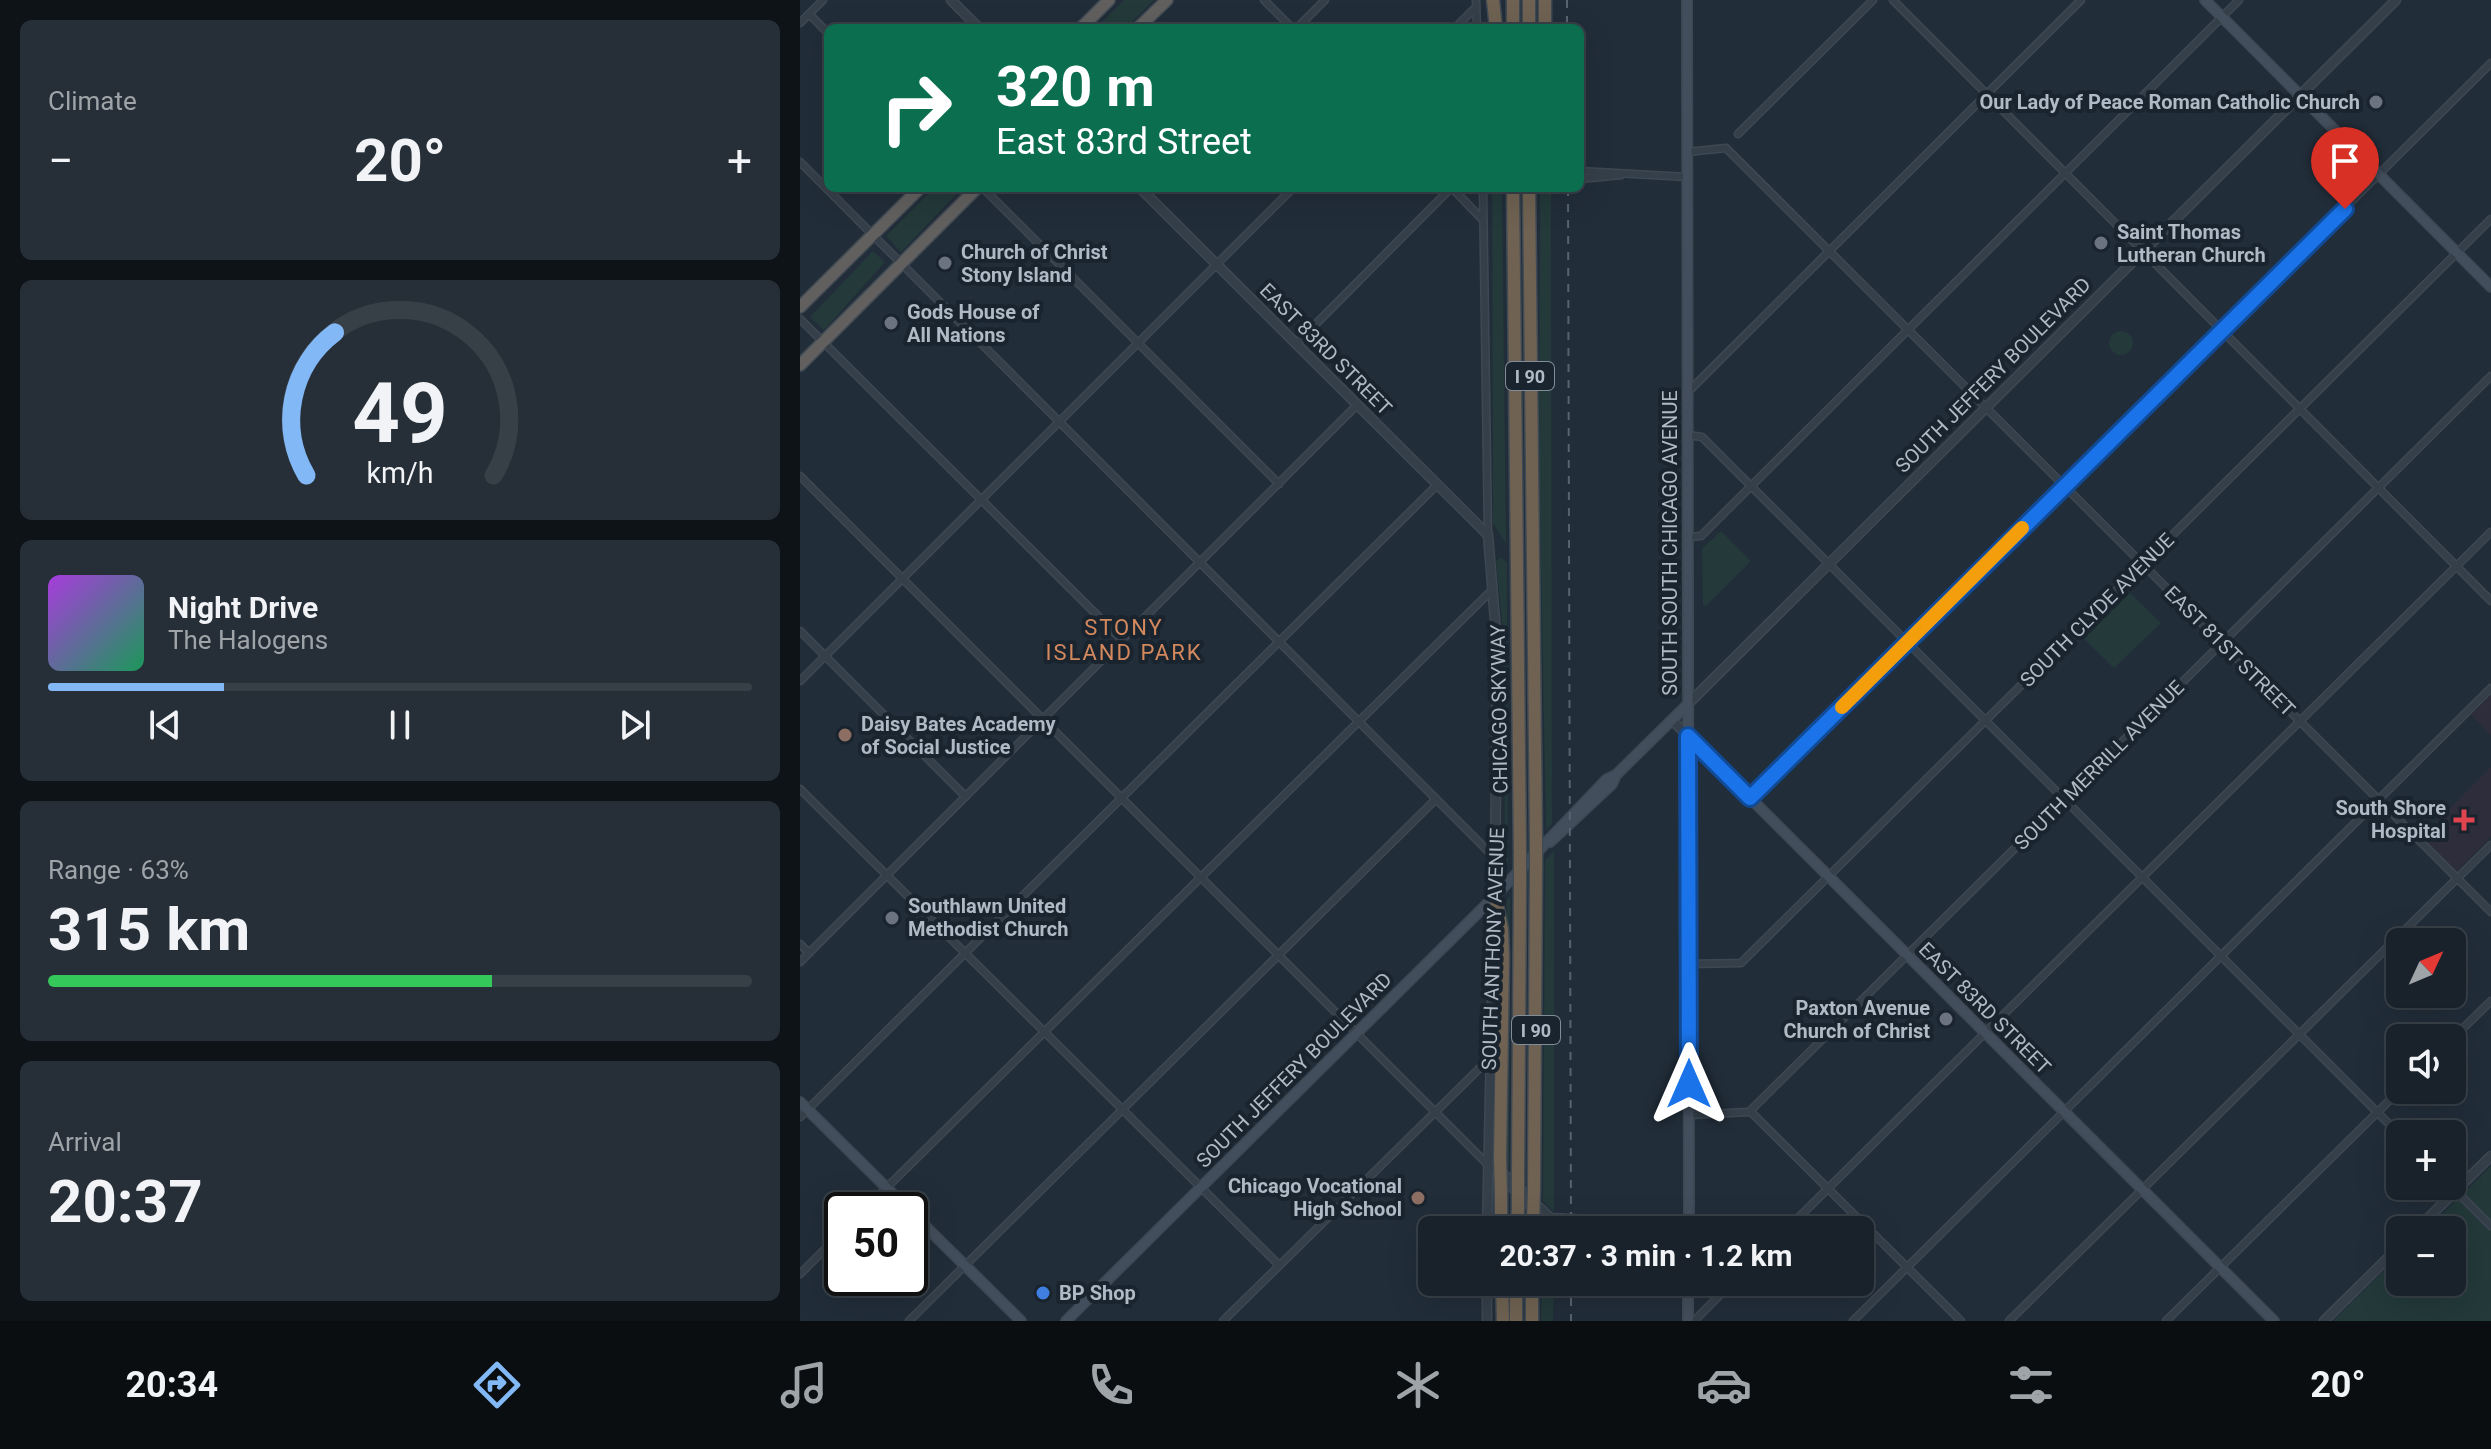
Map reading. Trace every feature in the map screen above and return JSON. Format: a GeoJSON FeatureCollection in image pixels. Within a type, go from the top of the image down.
{"type":"FeatureCollection","features":[{"type":"Feature","properties":{"kind":"highway"},"geometry":{"type":"LineString","coordinates":[[1085,24],[1109,0]]}},
{"type":"Feature","properties":{"kind":"highway"},"geometry":{"type":"LineString","coordinates":[[1142,24],[1167,0]]}},
{"type":"Feature","properties":{"kind":"highway"},"geometry":{"type":"LineString","coordinates":[[1493,0],[1496,24]]}},
{"type":"Feature","properties":{"kind":"highway"},"geometry":{"type":"LineString","coordinates":[[1513,0],[1513,24]]}},
{"type":"Feature","properties":{"kind":"highway"},"geometry":{"type":"LineString","coordinates":[[1529,0],[1529,24]]}},
{"type":"Feature","properties":{"kind":"highway"},"geometry":{"type":"LineString","coordinates":[[1545,0],[1545,24]]}},
{"type":"Feature","properties":{"kind":"highway"},"geometry":{"type":"LineString","coordinates":[[800,307],[916,192]]}},
{"type":"Feature","properties":{"kind":"highway"},"geometry":{"type":"LineString","coordinates":[[800,365],[976,192]]}},
{"type":"Feature","properties":{"kind":"highway","name":"CHICAGO SKYWAY"},"geometry":{"type":"LineString","coordinates":[[1513,192],[1520,854],[1518,1216]]}},
{"type":"Feature","properties":{"kind":"highway","name":"CHICAGO SKYWAY"},"geometry":{"type":"LineString","coordinates":[[1529,192],[1533,598],[1542,841],[1536,870],[1533,1216]]}},
{"type":"Feature","properties":{"kind":"highway"},"geometry":{"type":"LineString","coordinates":[[1495,896],[1502,929],[1503,957],[1494,1160],[1501,1192],[1501,1216]]}},
{"type":"Feature","properties":{"kind":"highway"},"geometry":{"type":"LineString","coordinates":[[1502,1296],[1503,1321]]}},
{"type":"Feature","properties":{"kind":"highway"},"geometry":{"type":"LineString","coordinates":[[1516,1296],[1516,1321]]}},
{"type":"Feature","properties":{"kind":"highway"},"geometry":{"type":"LineString","coordinates":[[1532,1296],[1532,1321]]}},
{"type":"Feature","properties":{"kind":"main road","name":"SOUTH SOUTH CHICAGO AVENUE"},"geometry":{"type":"LineString","coordinates":[[1687,0],[1689,1216]]}},
{"type":"Feature","properties":{"kind":"main road"},"geometry":{"type":"LineString","coordinates":[[2205,0],[2491,287]]}},
{"type":"Feature","properties":{"kind":"main road","name":"SOUTH JEFFERY BOULEVARD"},"geometry":{"type":"LineString","coordinates":[[1066,1321],[1495,896],[1542,841],[1560,836],[1688,704]]}},
{"type":"Feature","properties":{"kind":"main road","name":"EAST 83RD STREET"},"geometry":{"type":"LineString","coordinates":[[1688,736],[2274,1321]]}},
{"type":"Feature","properties":{"kind":"main road"},"geometry":{"type":"LineString","coordinates":[[803,1109],[890,1192]]}},
{"type":"Feature","properties":{"kind":"main road"},"geometry":{"type":"LineString","coordinates":[[928,1228],[1021,1321]]}},
{"type":"Feature","properties":{"kind":"main road"},"geometry":{"type":"LineString","coordinates":[[1688,1296],[1688,1321]]}},
{"type":"Feature","properties":{"kind":"street"},"geometry":{"type":"LineString","coordinates":[[800,23],[823,0]]}},
{"type":"Feature","properties":{"kind":"street"},"geometry":{"type":"LineString","coordinates":[[951,0],[975,24]]}},
{"type":"Feature","properties":{"kind":"street"},"geometry":{"type":"LineString","coordinates":[[1264,0],[1290,24]]}},
{"type":"Feature","properties":{"kind":"street"},"geometry":{"type":"LineString","coordinates":[[1298,24],[1325,0]]}},
{"type":"Feature","properties":{"kind":"street"},"geometry":{"type":"LineString","coordinates":[[1738,134],[1873,0]]}},
{"type":"Feature","properties":{"kind":"street"},"geometry":{"type":"LineString","coordinates":[[1893,0],[2491,601]]}},
{"type":"Feature","properties":{"kind":"street"},"geometry":{"type":"LineString","coordinates":[[1687,393],[2081,0]]}},
{"type":"Feature","properties":{"kind":"street"},"geometry":{"type":"LineString","coordinates":[[1688,537],[1701,536],[2239,0]]}},
{"type":"Feature","properties":{"kind":"street","name":"SOUTH JEFFERY BOULEVARD"},"geometry":{"type":"LineString","coordinates":[[1688,704],[2396,0]]}},
{"type":"Feature","properties":{"kind":"street"},"geometry":{"type":"LineString","coordinates":[[1458,24],[1476,3]]}},
{"type":"Feature","properties":{"kind":"street"},"geometry":{"type":"LineString","coordinates":[[1476,3],[1477,24]]}},
{"type":"Feature","properties":{"kind":"street"},"geometry":{"type":"LineString","coordinates":[[809,14],[824,29]]}},
{"type":"Feature","properties":{"kind":"street"},"geometry":{"type":"LineString","coordinates":[[1750,798],[2491,63]]}},
{"type":"Feature","properties":{"kind":"street","name":"EAST 81ST STREET"},"geometry":{"type":"LineString","coordinates":[[1687,152],[1726,148],[2491,912]]}},
{"type":"Feature","properties":{"kind":"street"},"geometry":{"type":"LineString","coordinates":[[800,162],[824,186]]}},
{"type":"Feature","properties":{"kind":"street"},"geometry":{"type":"LineString","coordinates":[[1584,171],[1609,171],[1621,175]]}},
{"type":"Feature","properties":{"kind":"street"},"geometry":{"type":"LineString","coordinates":[[1584,179],[1621,175],[1687,177]]}},
{"type":"Feature","properties":{"kind":"street"},"geometry":{"type":"LineString","coordinates":[[830,192],[1497,860]]}},
{"type":"Feature","properties":{"kind":"street"},"geometry":{"type":"LineString","coordinates":[[984,192],[1279,484]]}},
{"type":"Feature","properties":{"kind":"street","name":"EAST 83RD STREET"},"geometry":{"type":"LineString","coordinates":[[1144,192],[1488,535]]}},
{"type":"Feature","properties":{"kind":"street"},"geometry":{"type":"LineString","coordinates":[[800,681],[1289,192]]}},
{"type":"Feature","properties":{"kind":"street"},"geometry":{"type":"LineString","coordinates":[[1296,344],[1448,192]]}},
{"type":"Feature","properties":{"kind":"street"},"geometry":{"type":"LineString","coordinates":[[1456,192],[1484,221]]}},
{"type":"Feature","properties":{"kind":"street","name":"SOUTH ANTHONY AVENUE"},"geometry":{"type":"LineString","coordinates":[[1483,192],[1488,535],[1497,645],[1497,860],[1489,1059],[1494,1160],[1488,1216]]}},
{"type":"Feature","properties":{"kind":"street","name":"SOUTH CLYDE AVENUE"},"geometry":{"type":"LineString","coordinates":[[1688,964],[1741,963],[2491,219]]}},
{"type":"Feature","properties":{"kind":"street"},"geometry":{"type":"LineString","coordinates":[[800,319],[1122,640]]}},
{"type":"Feature","properties":{"kind":"street","name":"SOUTH MERRILL AVENUE"},"geometry":{"type":"LineString","coordinates":[[1750,1111],[2491,376]]}},
{"type":"Feature","properties":{"kind":"street"},"geometry":{"type":"LineString","coordinates":[[800,962],[1357,405]]}},
{"type":"Feature","properties":{"kind":"street"},"geometry":{"type":"LineString","coordinates":[[1688,435],[1702,437],[2386,1122]]}},
{"type":"Feature","properties":{"kind":"street"},"geometry":{"type":"LineString","coordinates":[[800,476],[1436,1111],[1494,1160],[1550,1216]]}},
{"type":"Feature","properties":{"kind":"street"},"geometry":{"type":"LineString","coordinates":[[803,1109],[966,953],[1437,485]]}},
{"type":"Feature","properties":{"kind":"street"},"geometry":{"type":"LineString","coordinates":[[1800,1216],[2491,532]]}},
{"type":"Feature","properties":{"kind":"street"},"geometry":{"type":"LineString","coordinates":[[882,1192],[1493,589]]}},
{"type":"Feature","properties":{"kind":"street"},"geometry":{"type":"LineString","coordinates":[[800,631],[965,796]]}},
{"type":"Feature","properties":{"kind":"street"},"geometry":{"type":"LineString","coordinates":[[1853,1321],[2491,688]]}},
{"type":"Feature","properties":{"kind":"street","name":"EAST 83RD STREET"},"geometry":{"type":"LineString","coordinates":[[1672,720],[1688,736]]}},
{"type":"Feature","properties":{"kind":"street"},"geometry":{"type":"LineString","coordinates":[[800,789],[1279,1265]]}},
{"type":"Feature","properties":{"kind":"street"},"geometry":{"type":"LineString","coordinates":[[909,1321],[1436,799]]}},
{"type":"Feature","properties":{"kind":"street"},"geometry":{"type":"LineString","coordinates":[[2009,1321],[2491,845]]}},
{"type":"Feature","properties":{"kind":"street"},"geometry":{"type":"LineString","coordinates":[[800,944],[809,953]]}},
{"type":"Feature","properties":{"kind":"street"},"geometry":{"type":"LineString","coordinates":[[2466,1025],[2491,1001]]}},
{"type":"Feature","properties":{"kind":"street"},"geometry":{"type":"LineString","coordinates":[[1223,1321],[1489,1059]]}},
{"type":"Feature","properties":{"kind":"street"},"geometry":{"type":"LineString","coordinates":[[2166,1321],[2386,1104]]}},
{"type":"Feature","properties":{"kind":"street"},"geometry":{"type":"LineString","coordinates":[[1689,1115],[1750,1111],[1961,1321]]}},
{"type":"Feature","properties":{"kind":"street"},"geometry":{"type":"LineString","coordinates":[[2466,1177],[2491,1156]]}},
{"type":"Feature","properties":{"kind":"street"},"geometry":{"type":"LineString","coordinates":[[2428,1216],[2442,1200]]}},
{"type":"Feature","properties":{"kind":"street"},"geometry":{"type":"LineString","coordinates":[[2465,1200],[2491,1226]]}},
{"type":"Feature","properties":{"kind":"street"},"geometry":{"type":"LineString","coordinates":[[800,1274],[824,1250]]}},
{"type":"Feature","properties":{"kind":"street"},"geometry":{"type":"LineString","coordinates":[[2324,1321],[2386,1260]]}},
{"type":"Feature","properties":{"kind":"street"},"geometry":{"type":"LineString","coordinates":[[1487,1296],[1487,1321]]}},
{"type":"Feature","properties":{"kind":"street"},"geometry":{"type":"LineString","coordinates":[[1694,1321],[1719,1296]]}},
{"type":"Feature","properties":{"kind":"shaded area"},"geometry":{"type":"Polygon","coordinates":[[[2491,695],[2491,736],[2471,715],[2491,695]]]}},
{"type":"Feature","properties":{"kind":"shaded area","name":"South Shore Hospital"},"geometry":{"type":"Polygon","coordinates":[[[2491,767],[2491,837],[2456,872],[2421,837],[2491,767]]]}},
{"type":"Feature","properties":{"kind":"green space"},"geometry":{"type":"Polygon","coordinates":[[[1124,0],[1154,0],[1130,24],[1100,24],[1124,0]]]}},
{"type":"Feature","properties":{"kind":"green space"},"geometry":{"type":"Polygon","coordinates":[[[930,192],[958,192],[901,252],[886,236],[930,192]]]}},
{"type":"Feature","properties":{"kind":"green space"},"geometry":{"type":"Polygon","coordinates":[[[1492,192],[1502,192],[1506,544],[1493,523],[1492,192]]]}},
{"type":"Feature","properties":{"kind":"green space"},"geometry":{"type":"Polygon","coordinates":[[[1540,192],[1551,192],[1552,824],[1546,830],[1539,462],[1540,192]]]}},
{"type":"Feature","properties":{"kind":"green space"},"geometry":{"type":"Polygon","coordinates":[[[873,251],[885,262],[824,330],[810,317],[873,251]]]}},
{"type":"Feature","properties":{"kind":"green space"},"geometry":{"type":"Polygon","coordinates":[[[2121,331],[2132,338],[2133,343],[2126,354],[2121,355],[2110,348],[2109,343],[2116,332],[2121,331]]]}},
{"type":"Feature","properties":{"kind":"green space"},"geometry":{"type":"Polygon","coordinates":[[[1721,531],[1751,561],[1706,606],[1703,605],[1702,549],[1721,531]]]}},
{"type":"Feature","properties":{"kind":"green space"},"geometry":{"type":"Polygon","coordinates":[[[1500,557],[1507,562],[1508,865],[1505,862],[1504,640],[1496,562],[1500,557]]]}},
{"type":"Feature","properties":{"kind":"green space"},"geometry":{"type":"Polygon","coordinates":[[[2130,593],[2161,623],[2114,668],[2084,639],[2130,593]]]}},
{"type":"Feature","properties":{"kind":"green space"},"geometry":{"type":"Polygon","coordinates":[[[1554,851],[1554,1212],[1543,1201],[1545,860],[1554,851]]]}},
{"type":"Feature","properties":{"kind":"green space"},"geometry":{"type":"Polygon","coordinates":[[[1510,896],[1509,1167],[1505,1163],[1507,901],[1510,896]]]}},
{"type":"Feature","properties":{"kind":"green space"},"geometry":{"type":"Polygon","coordinates":[[[2491,1166],[2491,1321],[2333,1321],[2386,1269],[2386,1296],[2466,1296],[2466,1216],[2440,1216],[2456,1200],[2466,1200],[2466,1191],[2491,1166]]]}},
{"type":"Feature","properties":{"kind":"green space"},"geometry":{"type":"Polygon","coordinates":[[[1542,1296],[1554,1296],[1553,1321],[1541,1321],[1542,1296]]]}},
{"type":"Feature","properties":{"kind":"railway"},"geometry":{"type":"LineString","coordinates":[[1567,0],[1567,24]]}},
{"type":"Feature","properties":{"kind":"railway"},"geometry":{"type":"LineString","coordinates":[[1568,192],[1571,1216]]}},
{"type":"Feature","properties":{"kind":"railway"},"geometry":{"type":"LineString","coordinates":[[1571,1296],[1571,1321]]}},
{"type":"Feature","properties":{"kind":"slow traffic"},"geometry":{"type":"LineString","coordinates":[[1842,707],[2022,528]]}},
{"type":"Feature","properties":{"kind":"place","name":"Our Lady of Peace Roman Catholic Church"},"geometry":{"type":"Point","coordinates":[2376,102]}},
{"type":"Feature","properties":{"kind":"place","name":"Saint Thomas Lutheran Church"},"geometry":{"type":"Point","coordinates":[2101,243]}},
{"type":"Feature","properties":{"kind":"place","name":"Church of Christ Stony Island"},"geometry":{"type":"Point","coordinates":[945,263]}},
{"type":"Feature","properties":{"kind":"place","name":"Gods House of All Nations"},"geometry":{"type":"Point","coordinates":[891,323]}},
{"type":"Feature","properties":{"kind":"place","name":"Daisy Bates Academy of Social Justice"},"geometry":{"type":"Point","coordinates":[845,735]}},
{"type":"Feature","properties":{"kind":"place","name":"South Shore Hospital"},"geometry":{"type":"Point","coordinates":[2464,820]}},
{"type":"Feature","properties":{"kind":"place","name":"Southlawn United Methodist Church"},"geometry":{"type":"Point","coordinates":[892,918]}},
{"type":"Feature","properties":{"kind":"place","name":"Paxton Avenue Church of Christ"},"geometry":{"type":"Point","coordinates":[1946,1019]}},
{"type":"Feature","properties":{"kind":"place","name":"Chicago Vocational High School"},"geometry":{"type":"Point","coordinates":[1418,1198]}},
{"type":"Feature","properties":{"kind":"place","name":"BP Shop"},"geometry":{"type":"Point","coordinates":[1043,1293]}},
{"type":"Feature","properties":{"kind":"district","name":"STONY ISLAND PARK"},"geometry":{"type":"Point","coordinates":[1124,640]}},
{"type":"Feature","properties":{"kind":"route"},"geometry":{"type":"LineString","coordinates":[[1689,1084],[1688,736],[1750,798],[2345,209]]}}]}
